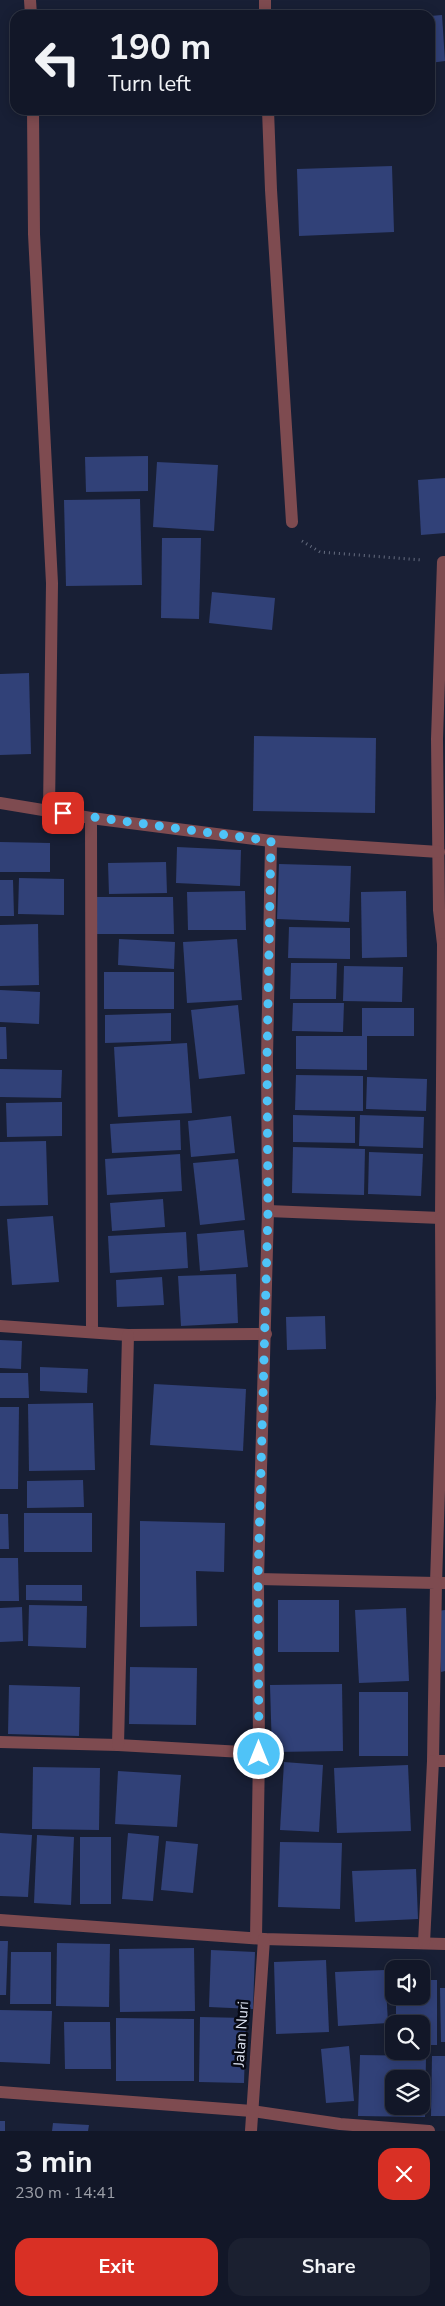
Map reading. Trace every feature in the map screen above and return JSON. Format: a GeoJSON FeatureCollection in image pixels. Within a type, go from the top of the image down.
{"type":"FeatureCollection","features":[{"type":"Feature","properties":{"kind":"street"},"geometry":{"type":"LineString","coordinates":[[33,115],[34,234],[52,583],[49,810]]}},
{"type":"Feature","properties":{"kind":"street"},"geometry":{"type":"LineString","coordinates":[[268,115],[271,190],[292,522]]}},
{"type":"Feature","properties":{"kind":"street"},"geometry":{"type":"LineString","coordinates":[[424,1943],[439,1761],[444,1398],[444,944],[439,910],[439,852],[444,562]]}},
{"type":"Feature","properties":{"kind":"street"},"geometry":{"type":"LineString","coordinates":[[0,803],[91,818],[271,841],[439,852]]}},
{"type":"Feature","properties":{"kind":"street"},"geometry":{"type":"LineString","coordinates":[[91,818],[92,1332]]}},
{"type":"Feature","properties":{"kind":"street","name":"Jalan Nuri"},"geometry":{"type":"LineString","coordinates":[[251,2131],[260,1939],[258,1579],[266,1334],[268,1211],[267,1059],[271,841]]}},
{"type":"Feature","properties":{"kind":"street"},"geometry":{"type":"LineString","coordinates":[[268,1211],[443,1218]]}},
{"type":"Feature","properties":{"kind":"street"},"geometry":{"type":"LineString","coordinates":[[0,1326],[128,1335],[266,1334]]}},
{"type":"Feature","properties":{"kind":"street"},"geometry":{"type":"LineString","coordinates":[[118,1745],[128,1335]]}},
{"type":"Feature","properties":{"kind":"street"},"geometry":{"type":"LineString","coordinates":[[258,1579],[440,1583]]}},
{"type":"Feature","properties":{"kind":"street"},"geometry":{"type":"LineString","coordinates":[[0,1742],[118,1745],[259,1754]]}},
{"type":"Feature","properties":{"kind":"street"},"geometry":{"type":"LineString","coordinates":[[0,1920],[260,1939],[445,1944]]}},
{"type":"Feature","properties":{"kind":"street"},"geometry":{"type":"LineString","coordinates":[[0,2092],[252,2111],[340,2124],[429,2131]]}},
{"type":"Feature","properties":{"kind":"path"},"geometry":{"type":"LineString","coordinates":[[292,522],[302,541],[320,552],[444,562]]}},
{"type":"Feature","properties":{"kind":"building"},"geometry":{"type":"Polygon","coordinates":[[[442,15],[445,61],[435,62],[435,16],[442,15]]]}},
{"type":"Feature","properties":{"kind":"building"},"geometry":{"type":"Polygon","coordinates":[[[392,166],[394,232],[299,236],[297,169],[392,166]]]}},
{"type":"Feature","properties":{"kind":"building"},"geometry":{"type":"Polygon","coordinates":[[[148,456],[148,491],[86,492],[85,457],[148,456]]]}},
{"type":"Feature","properties":{"kind":"building"},"geometry":{"type":"Polygon","coordinates":[[[157,462],[218,465],[214,531],[153,527],[157,462]]]}},
{"type":"Feature","properties":{"kind":"building"},"geometry":{"type":"Polygon","coordinates":[[[445,478],[445,533],[421,535],[418,480],[445,478]]]}},
{"type":"Feature","properties":{"kind":"building"},"geometry":{"type":"Polygon","coordinates":[[[140,499],[142,585],[66,586],[64,500],[140,499]]]}},
{"type":"Feature","properties":{"kind":"building"},"geometry":{"type":"Polygon","coordinates":[[[162,538],[201,538],[199,619],[161,618],[162,538]]]}},
{"type":"Feature","properties":{"kind":"building"},"geometry":{"type":"Polygon","coordinates":[[[212,592],[275,598],[272,630],[209,623],[212,592]]]}},
{"type":"Feature","properties":{"kind":"building"},"geometry":{"type":"Polygon","coordinates":[[[29,673],[31,754],[0,755],[0,674],[29,673]]]}},
{"type":"Feature","properties":{"kind":"building"},"geometry":{"type":"Polygon","coordinates":[[[254,736],[376,738],[375,813],[253,811],[254,736]]]}},
{"type":"Feature","properties":{"kind":"building"},"geometry":{"type":"Polygon","coordinates":[[[0,842],[50,843],[50,872],[0,872],[0,842]]]}},
{"type":"Feature","properties":{"kind":"building"},"geometry":{"type":"Polygon","coordinates":[[[177,847],[241,850],[240,886],[176,883],[177,847]]]}},
{"type":"Feature","properties":{"kind":"building"},"geometry":{"type":"Polygon","coordinates":[[[166,862],[167,893],[109,894],[108,863],[166,862]]]}},
{"type":"Feature","properties":{"kind":"building"},"geometry":{"type":"Polygon","coordinates":[[[279,864],[351,866],[349,922],[277,919],[279,864]]]}},
{"type":"Feature","properties":{"kind":"building"},"geometry":{"type":"Polygon","coordinates":[[[19,878],[64,879],[64,915],[18,914],[19,878]]]}},
{"type":"Feature","properties":{"kind":"building"},"geometry":{"type":"Polygon","coordinates":[[[0,880],[13,880],[14,916],[0,916],[0,880]]]}},
{"type":"Feature","properties":{"kind":"building"},"geometry":{"type":"Polygon","coordinates":[[[245,891],[246,930],[188,930],[187,892],[245,891]]]}},
{"type":"Feature","properties":{"kind":"building"},"geometry":{"type":"Polygon","coordinates":[[[406,891],[407,957],[362,958],[361,892],[406,891]]]}},
{"type":"Feature","properties":{"kind":"building"},"geometry":{"type":"Polygon","coordinates":[[[94,897],[173,897],[174,934],[95,934],[94,897]]]}},
{"type":"Feature","properties":{"kind":"building"},"geometry":{"type":"Polygon","coordinates":[[[38,924],[39,985],[0,986],[0,925],[38,924]]]}},
{"type":"Feature","properties":{"kind":"building"},"geometry":{"type":"Polygon","coordinates":[[[289,927],[350,928],[350,959],[288,958],[289,927]]]}},
{"type":"Feature","properties":{"kind":"building"},"geometry":{"type":"Polygon","coordinates":[[[119,939],[175,942],[174,969],[118,965],[119,939]]]}},
{"type":"Feature","properties":{"kind":"building"},"geometry":{"type":"Polygon","coordinates":[[[237,939],[242,1000],[187,1003],[183,942],[237,939]]]}},
{"type":"Feature","properties":{"kind":"building"},"geometry":{"type":"Polygon","coordinates":[[[291,963],[337,963],[336,999],[290,999],[291,963]]]}},
{"type":"Feature","properties":{"kind":"building"},"geometry":{"type":"Polygon","coordinates":[[[344,966],[403,967],[402,1002],[343,1001],[344,966]]]}},
{"type":"Feature","properties":{"kind":"building"},"geometry":{"type":"Polygon","coordinates":[[[104,972],[174,972],[174,1009],[104,1009],[104,972]]]}},
{"type":"Feature","properties":{"kind":"building"},"geometry":{"type":"Polygon","coordinates":[[[0,990],[40,992],[39,1024],[0,1022],[0,990]]]}},
{"type":"Feature","properties":{"kind":"building"},"geometry":{"type":"Polygon","coordinates":[[[293,1003],[344,1003],[343,1032],[292,1031],[293,1003]]]}},
{"type":"Feature","properties":{"kind":"building"},"geometry":{"type":"Polygon","coordinates":[[[238,1005],[245,1074],[199,1079],[191,1010],[238,1005]]]}},
{"type":"Feature","properties":{"kind":"building"},"geometry":{"type":"Polygon","coordinates":[[[362,1008],[414,1008],[414,1036],[367,1036],[367,1070],[296,1069],[296,1036],[362,1036],[362,1008]]]}},
{"type":"Feature","properties":{"kind":"building"},"geometry":{"type":"Polygon","coordinates":[[[171,1013],[171,1041],[105,1043],[105,1015],[171,1013]]]}},
{"type":"Feature","properties":{"kind":"building"},"geometry":{"type":"Polygon","coordinates":[[[0,1027],[6,1027],[7,1059],[0,1059],[0,1027]]]}},
{"type":"Feature","properties":{"kind":"building"},"geometry":{"type":"Polygon","coordinates":[[[187,1043],[192,1113],[118,1117],[114,1047],[187,1043]]]}},
{"type":"Feature","properties":{"kind":"building"},"geometry":{"type":"Polygon","coordinates":[[[0,1069],[62,1070],[61,1098],[0,1097],[0,1069]]]}},
{"type":"Feature","properties":{"kind":"building"},"geometry":{"type":"Polygon","coordinates":[[[296,1075],[363,1076],[363,1111],[295,1110],[296,1075]]]}},
{"type":"Feature","properties":{"kind":"building"},"geometry":{"type":"Polygon","coordinates":[[[367,1077],[427,1079],[426,1111],[366,1109],[367,1077]]]}},
{"type":"Feature","properties":{"kind":"building"},"geometry":{"type":"Polygon","coordinates":[[[62,1102],[62,1136],[7,1137],[6,1103],[62,1102]]]}},
{"type":"Feature","properties":{"kind":"building"},"geometry":{"type":"Polygon","coordinates":[[[293,1115],[355,1117],[355,1143],[293,1142],[293,1115]]]}},
{"type":"Feature","properties":{"kind":"building"},"geometry":{"type":"Polygon","coordinates":[[[360,1115],[424,1117],[423,1148],[359,1146],[360,1115]]]}},
{"type":"Feature","properties":{"kind":"building"},"geometry":{"type":"Polygon","coordinates":[[[231,1116],[235,1153],[191,1157],[188,1121],[231,1116]]]}},
{"type":"Feature","properties":{"kind":"building"},"geometry":{"type":"Polygon","coordinates":[[[180,1120],[181,1150],[112,1153],[110,1124],[180,1120]]]}},
{"type":"Feature","properties":{"kind":"building"},"geometry":{"type":"Polygon","coordinates":[[[46,1141],[48,1205],[0,1206],[0,1142],[46,1141]]]}},
{"type":"Feature","properties":{"kind":"building"},"geometry":{"type":"Polygon","coordinates":[[[293,1147],[365,1149],[364,1195],[292,1193],[293,1147]]]}},
{"type":"Feature","properties":{"kind":"building"},"geometry":{"type":"Polygon","coordinates":[[[369,1152],[423,1154],[421,1196],[368,1194],[369,1152]]]}},
{"type":"Feature","properties":{"kind":"building"},"geometry":{"type":"Polygon","coordinates":[[[180,1154],[182,1191],[107,1195],[105,1159],[180,1154]]]}},
{"type":"Feature","properties":{"kind":"building"},"geometry":{"type":"Polygon","coordinates":[[[238,1159],[245,1220],[200,1225],[193,1163],[238,1159]]]}},
{"type":"Feature","properties":{"kind":"building"},"geometry":{"type":"Polygon","coordinates":[[[163,1199],[165,1227],[112,1231],[110,1203],[163,1199]]]}},
{"type":"Feature","properties":{"kind":"building"},"geometry":{"type":"Polygon","coordinates":[[[53,1216],[59,1282],[12,1285],[7,1219],[53,1216]]]}},
{"type":"Feature","properties":{"kind":"building"},"geometry":{"type":"Polygon","coordinates":[[[244,1230],[248,1267],[200,1271],[197,1234],[244,1230]]]}},
{"type":"Feature","properties":{"kind":"building"},"geometry":{"type":"Polygon","coordinates":[[[186,1232],[188,1268],[110,1273],[108,1236],[186,1232]]]}},
{"type":"Feature","properties":{"kind":"building"},"geometry":{"type":"Polygon","coordinates":[[[236,1274],[238,1323],[181,1326],[178,1276],[236,1274]]]}},
{"type":"Feature","properties":{"kind":"building"},"geometry":{"type":"Polygon","coordinates":[[[162,1277],[164,1305],[117,1307],[116,1280],[162,1277]]]}},
{"type":"Feature","properties":{"kind":"building"},"geometry":{"type":"Polygon","coordinates":[[[325,1316],[326,1349],[287,1350],[286,1317],[325,1316]]]}},
{"type":"Feature","properties":{"kind":"building"},"geometry":{"type":"Polygon","coordinates":[[[0,1340],[22,1341],[21,1369],[0,1368],[0,1340]]]}},
{"type":"Feature","properties":{"kind":"building"},"geometry":{"type":"Polygon","coordinates":[[[40,1367],[88,1369],[87,1393],[40,1391],[40,1367]]]}},
{"type":"Feature","properties":{"kind":"building"},"geometry":{"type":"Polygon","coordinates":[[[0,1373],[28,1373],[29,1398],[0,1398],[0,1373]]]}},
{"type":"Feature","properties":{"kind":"building"},"geometry":{"type":"Polygon","coordinates":[[[154,1384],[246,1389],[243,1451],[150,1445],[154,1384]]]}},
{"type":"Feature","properties":{"kind":"building"},"geometry":{"type":"Polygon","coordinates":[[[93,1403],[95,1470],[29,1471],[28,1404],[93,1403]]]}},
{"type":"Feature","properties":{"kind":"building"},"geometry":{"type":"Polygon","coordinates":[[[0,1407],[19,1407],[18,1489],[0,1489],[0,1407]]]}},
{"type":"Feature","properties":{"kind":"building"},"geometry":{"type":"Polygon","coordinates":[[[83,1480],[84,1507],[27,1508],[27,1481],[83,1480]]]}},
{"type":"Feature","properties":{"kind":"building"},"geometry":{"type":"Polygon","coordinates":[[[24,1513],[92,1513],[92,1552],[24,1552],[24,1513]]]}},
{"type":"Feature","properties":{"kind":"building"},"geometry":{"type":"Polygon","coordinates":[[[0,1514],[8,1514],[9,1549],[0,1549],[0,1514]]]}},
{"type":"Feature","properties":{"kind":"building"},"geometry":{"type":"Polygon","coordinates":[[[140,1521],[225,1523],[224,1572],[196,1571],[197,1626],[140,1627],[140,1521]]]}},
{"type":"Feature","properties":{"kind":"building"},"geometry":{"type":"Polygon","coordinates":[[[0,1558],[18,1558],[19,1601],[0,1601],[0,1558]]]}},
{"type":"Feature","properties":{"kind":"building"},"geometry":{"type":"Polygon","coordinates":[[[26,1585],[82,1585],[82,1601],[26,1600],[26,1585]]]}},
{"type":"Feature","properties":{"kind":"building"},"geometry":{"type":"Polygon","coordinates":[[[278,1600],[339,1600],[339,1652],[278,1652],[278,1600]]]}},
{"type":"Feature","properties":{"kind":"building"},"geometry":{"type":"Polygon","coordinates":[[[29,1605],[87,1606],[86,1648],[28,1646],[29,1605]]]}},
{"type":"Feature","properties":{"kind":"building"},"geometry":{"type":"Polygon","coordinates":[[[22,1607],[23,1641],[0,1642],[0,1608],[22,1607]]]}},
{"type":"Feature","properties":{"kind":"building"},"geometry":{"type":"Polygon","coordinates":[[[406,1608],[409,1681],[359,1683],[355,1610],[406,1608]]]}},
{"type":"Feature","properties":{"kind":"building"},"geometry":{"type":"Polygon","coordinates":[[[445,1610],[445,1671],[441,1672],[437,1611],[445,1610]]]}},
{"type":"Feature","properties":{"kind":"building"},"geometry":{"type":"Polygon","coordinates":[[[130,1667],[197,1668],[196,1725],[129,1724],[130,1667]]]}},
{"type":"Feature","properties":{"kind":"building"},"geometry":{"type":"Polygon","coordinates":[[[342,1684],[343,1751],[272,1752],[270,1685],[342,1684]]]}},
{"type":"Feature","properties":{"kind":"building"},"geometry":{"type":"Polygon","coordinates":[[[9,1685],[80,1687],[79,1736],[8,1734],[9,1685]]]}},
{"type":"Feature","properties":{"kind":"building"},"geometry":{"type":"Polygon","coordinates":[[[359,1692],[408,1692],[408,1756],[359,1756],[359,1692]]]}},
{"type":"Feature","properties":{"kind":"building"},"geometry":{"type":"Polygon","coordinates":[[[284,1762],[323,1765],[319,1832],[280,1830],[284,1762]]]}},
{"type":"Feature","properties":{"kind":"building"},"geometry":{"type":"Polygon","coordinates":[[[408,1765],[411,1831],[337,1833],[334,1768],[408,1765]]]}},
{"type":"Feature","properties":{"kind":"building"},"geometry":{"type":"Polygon","coordinates":[[[33,1767],[100,1768],[99,1830],[32,1829],[33,1767]]]}},
{"type":"Feature","properties":{"kind":"building"},"geometry":{"type":"Polygon","coordinates":[[[118,1771],[181,1775],[177,1827],[115,1824],[118,1771]]]}},
{"type":"Feature","properties":{"kind":"building"},"geometry":{"type":"Polygon","coordinates":[[[0,1833],[32,1835],[28,1897],[0,1896],[0,1833]]]}},
{"type":"Feature","properties":{"kind":"building"},"geometry":{"type":"Polygon","coordinates":[[[128,1833],[159,1836],[153,1901],[122,1899],[128,1833]]]}},
{"type":"Feature","properties":{"kind":"building"},"geometry":{"type":"Polygon","coordinates":[[[37,1835],[74,1837],[71,1905],[34,1903],[37,1835]]]}},
{"type":"Feature","properties":{"kind":"building"},"geometry":{"type":"Polygon","coordinates":[[[80,1837],[111,1837],[111,1904],[80,1904],[80,1837]]]}},
{"type":"Feature","properties":{"kind":"building"},"geometry":{"type":"Polygon","coordinates":[[[166,1841],[198,1844],[193,1893],[161,1890],[166,1841]]]}},
{"type":"Feature","properties":{"kind":"building"},"geometry":{"type":"Polygon","coordinates":[[[280,1842],[342,1843],[340,1909],[278,1907],[280,1842]]]}},
{"type":"Feature","properties":{"kind":"building"},"geometry":{"type":"Polygon","coordinates":[[[416,1869],[418,1919],[355,1922],[352,1871],[416,1869]]]}},
{"type":"Feature","properties":{"kind":"building"},"geometry":{"type":"Polygon","coordinates":[[[0,1941],[8,1941],[6,1995],[0,1995],[0,1941]]]}},
{"type":"Feature","properties":{"kind":"building"},"geometry":{"type":"Polygon","coordinates":[[[57,1943],[110,1944],[109,2007],[56,2006],[57,1943]]]}},
{"type":"Feature","properties":{"kind":"building"},"geometry":{"type":"Polygon","coordinates":[[[194,1948],[195,2011],[120,2012],[119,1949],[194,1948]]]}},
{"type":"Feature","properties":{"kind":"building"},"geometry":{"type":"Polygon","coordinates":[[[211,1950],[255,1952],[253,2009],[209,2007],[211,1950]]]}},
{"type":"Feature","properties":{"kind":"building"},"geometry":{"type":"Polygon","coordinates":[[[11,1952],[51,1952],[51,2004],[10,2004],[11,1952]]]}},
{"type":"Feature","properties":{"kind":"building"},"geometry":{"type":"Polygon","coordinates":[[[326,1960],[329,2032],[276,2034],[274,1962],[326,1960]]]}},
{"type":"Feature","properties":{"kind":"building"},"geometry":{"type":"Polygon","coordinates":[[[385,1970],[385,2005],[387,2005],[388,2015],[385,2015],[385,2023],[338,2026],[335,1972],[385,1970]]]}},
{"type":"Feature","properties":{"kind":"building"},"geometry":{"type":"Polygon","coordinates":[[[430,1980],[437,1980],[437,2045],[430,2045],[430,2015],[396,2015],[396,2005],[430,2005],[430,1980]]]}},
{"type":"Feature","properties":{"kind":"building"},"geometry":{"type":"Polygon","coordinates":[[[440,1988],[445,1988],[445,2042],[441,2042],[440,1988]]]}},
{"type":"Feature","properties":{"kind":"building"},"geometry":{"type":"Polygon","coordinates":[[[0,2010],[52,2011],[50,2064],[0,2062],[0,2010]]]}},
{"type":"Feature","properties":{"kind":"building"},"geometry":{"type":"Polygon","coordinates":[[[200,2017],[246,2018],[244,2083],[199,2082],[200,2017]]]}},
{"type":"Feature","properties":{"kind":"building"},"geometry":{"type":"Polygon","coordinates":[[[116,2018],[194,2019],[194,2081],[116,2081],[116,2018]]]}},
{"type":"Feature","properties":{"kind":"building"},"geometry":{"type":"Polygon","coordinates":[[[64,2022],[110,2022],[111,2069],[65,2069],[64,2022]]]}},
{"type":"Feature","properties":{"kind":"building"},"geometry":{"type":"Polygon","coordinates":[[[349,2046],[354,2101],[326,2103],[321,2049],[349,2046]]]}},
{"type":"Feature","properties":{"kind":"building"},"geometry":{"type":"Polygon","coordinates":[[[360,2055],[385,2055],[385,2060],[426,2060],[426,2070],[385,2070],[385,2115],[425,2115],[425,2117],[358,2116],[360,2055]]]}},
{"type":"Feature","properties":{"kind":"building"},"geometry":{"type":"Polygon","coordinates":[[[432,2056],[445,2056],[445,2116],[431,2116],[432,2056]]]}},
{"type":"Feature","properties":{"kind":"building"},"geometry":{"type":"Polygon","coordinates":[[[0,2121],[5,2121],[5,2131],[0,2131],[0,2121]]]}},
{"type":"Feature","properties":{"kind":"building"},"geometry":{"type":"Polygon","coordinates":[[[53,2123],[89,2125],[88,2131],[52,2131],[53,2123]]]}},
{"type":"Feature","properties":{"kind":"route"},"geometry":{"type":"LineString","coordinates":[[63,813],[271,841],[267,1059],[268,1211],[266,1334],[258,1579],[259,1754]]}}]}
